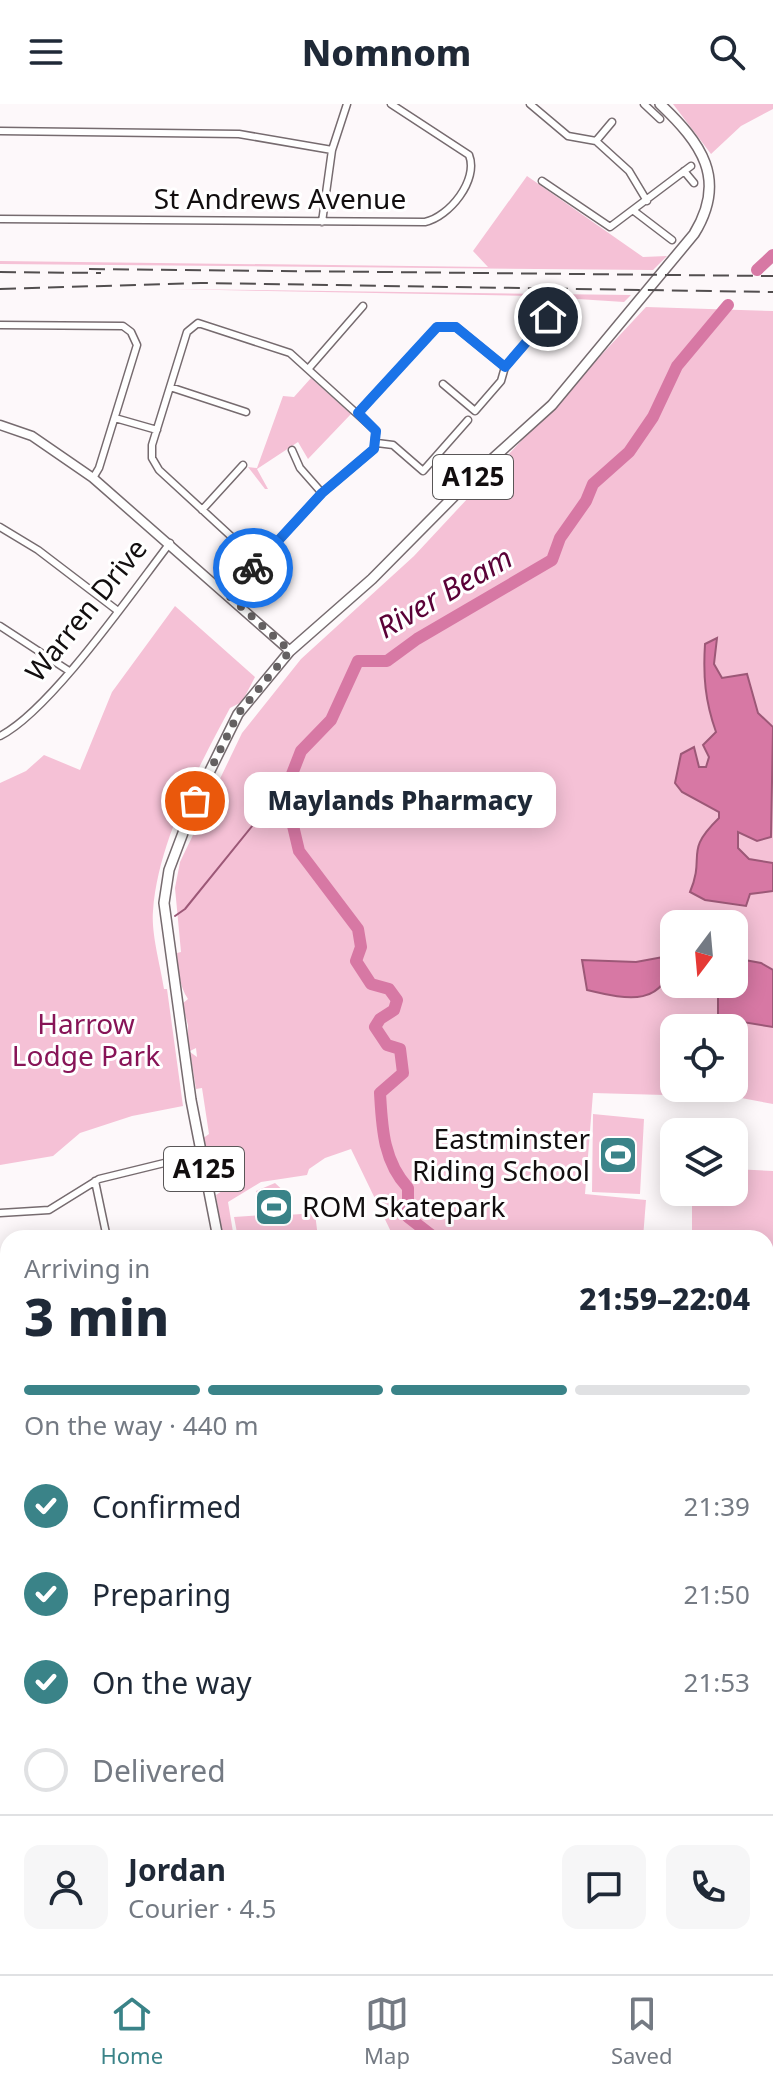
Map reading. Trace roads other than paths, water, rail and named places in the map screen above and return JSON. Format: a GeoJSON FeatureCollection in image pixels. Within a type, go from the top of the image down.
{"type":"FeatureCollection","features":[{"type":"Feature","properties":{"kind":"main road","name":"A125"},"geometry":{"type":"LineString","coordinates":[[216,1230],[201,1154],[165,917],[169,870],[189,814],[238,714],[290,651],[372,579],[479,471],[552,405],[694,234],[708,204],[709,177],[704,157],[691,134],[660,104]]}},
{"type":"Feature","properties":{"kind":"street"},"geometry":{"type":"LineString","coordinates":[[322,222],[332,150],[347,104]]}},
{"type":"Feature","properties":{"kind":"street","name":"St Andrews Avenue"},"geometry":{"type":"LineString","coordinates":[[0,219],[322,222],[437,219],[471,177],[473,165],[469,155],[391,104]]}},
{"type":"Feature","properties":{"kind":"street"},"geometry":{"type":"LineString","coordinates":[[530,104],[568,136],[596,141],[629,171],[647,201]]}},
{"type":"Feature","properties":{"kind":"street"},"geometry":{"type":"LineString","coordinates":[[540,112],[547,104]]}},
{"type":"Feature","properties":{"kind":"street"},"geometry":{"type":"LineString","coordinates":[[644,104],[660,119]]}},
{"type":"Feature","properties":{"kind":"street"},"geometry":{"type":"LineString","coordinates":[[596,141],[612,122]]}},
{"type":"Feature","properties":{"kind":"street"},"geometry":{"type":"LineString","coordinates":[[0,131],[239,134],[332,150]]}},
{"type":"Feature","properties":{"kind":"street"},"geometry":{"type":"LineString","coordinates":[[542,181],[606,226],[614,227],[688,168],[694,183]]}},
{"type":"Feature","properties":{"kind":"street"},"geometry":{"type":"LineString","coordinates":[[634,211],[672,240]]}},
{"type":"Feature","properties":{"kind":"street"},"geometry":{"type":"LineString","coordinates":[[309,368],[363,306]]}},
{"type":"Feature","properties":{"kind":"street"},"geometry":{"type":"LineString","coordinates":[[443,384],[475,411],[501,381],[505,367],[548,317]]}},
{"type":"Feature","properties":{"kind":"street"},"geometry":{"type":"LineString","coordinates":[[228,595],[259,562],[322,493],[366,457],[377,443],[376,431],[309,368],[277,347],[198,323],[187,332],[157,430],[152,450],[154,463],[259,562]]}},
{"type":"Feature","properties":{"kind":"street"},"geometry":{"type":"LineString","coordinates":[[0,325],[127,329],[137,345],[93,478]]}},
{"type":"Feature","properties":{"kind":"street"},"geometry":{"type":"LineString","coordinates":[[358,413],[437,327],[456,327],[505,367]]}},
{"type":"Feature","properties":{"kind":"street"},"geometry":{"type":"LineString","coordinates":[[170,387],[246,412]]}},
{"type":"Feature","properties":{"kind":"street"},"geometry":{"type":"LineString","coordinates":[[115,418],[157,430]]}},
{"type":"Feature","properties":{"kind":"street"},"geometry":{"type":"LineString","coordinates":[[377,443],[393,445],[423,471],[468,420]]}},
{"type":"Feature","properties":{"kind":"street"},"geometry":{"type":"LineString","coordinates":[[0,425],[32,436],[93,478],[290,651]]}},
{"type":"Feature","properties":{"kind":"street"},"geometry":{"type":"LineString","coordinates":[[292,450],[300,468],[322,493]]}},
{"type":"Feature","properties":{"kind":"street"},"geometry":{"type":"LineString","coordinates":[[202,510],[243,465]]}},
{"type":"Feature","properties":{"kind":"street"},"geometry":{"type":"LineString","coordinates":[[0,527],[38,550],[118,611]]}},
{"type":"Feature","properties":{"kind":"street","name":"Warren Drive"},"geometry":{"type":"LineString","coordinates":[[4,734],[69,671],[170,543]]}},
{"type":"Feature","properties":{"kind":"street"},"geometry":{"type":"LineString","coordinates":[[0,626],[69,671]]}},
{"type":"Feature","properties":{"kind":"street"},"geometry":{"type":"LineString","coordinates":[[0,727],[4,734]]}},
{"type":"Feature","properties":{"kind":"street"},"geometry":{"type":"LineString","coordinates":[[0,1213],[49,1210],[95,1181],[201,1154]]}},
{"type":"Feature","properties":{"kind":"street"},"geometry":{"type":"LineString","coordinates":[[95,1181],[105,1230]]}},
{"type":"Feature","properties":{"kind":"waterway","name":"River Beam"},"geometry":{"type":"LineString","coordinates":[[757,270],[773,255]]}},
{"type":"Feature","properties":{"kind":"waterway","name":"River Beam"},"geometry":{"type":"LineString","coordinates":[[425,1230],[408,1217],[408,1188],[393,1167],[383,1131],[380,1093],[403,1073],[400,1049],[387,1045],[375,1027],[380,1019],[394,1010],[397,1000],[389,989],[371,984],[356,961],[361,947],[358,929],[299,851],[285,792],[301,751],[331,720],[358,661],[387,661],[417,639],[552,560],[560,538],[586,501],[593,484],[629,452],[653,417],[677,366],[728,305]]}},
{"type":"Feature","properties":{"kind":"waterway"},"geometry":{"type":"LineString","coordinates":[[175,916],[185,909],[291,778]]}},
{"type":"Feature","properties":{"kind":"railway"},"geometry":{"type":"LineString","coordinates":[[89,269],[773,276]]}},
{"type":"Feature","properties":{"kind":"railway"},"geometry":{"type":"LineString","coordinates":[[0,272],[101,273]]}},
{"type":"Feature","properties":{"kind":"railway"},"geometry":{"type":"LineString","coordinates":[[0,289],[201,283],[773,292]]}},
{"type":"Feature","properties":{"kind":"place","name":"Maylands Pharmacy"},"geometry":{"type":"Point","coordinates":[195,801]}},
{"type":"Feature","properties":{"kind":"place","name":"Eastminster Riding School"},"geometry":{"type":"Point","coordinates":[618,1155]}},
{"type":"Feature","properties":{"kind":"place","name":"ROM Skatepark"},"geometry":{"type":"Point","coordinates":[274,1207]}},
{"type":"Feature","properties":{"kind":"park label","name":"Harrow Lodge Park"},"geometry":{"type":"Point","coordinates":[86,1040]}}]}
